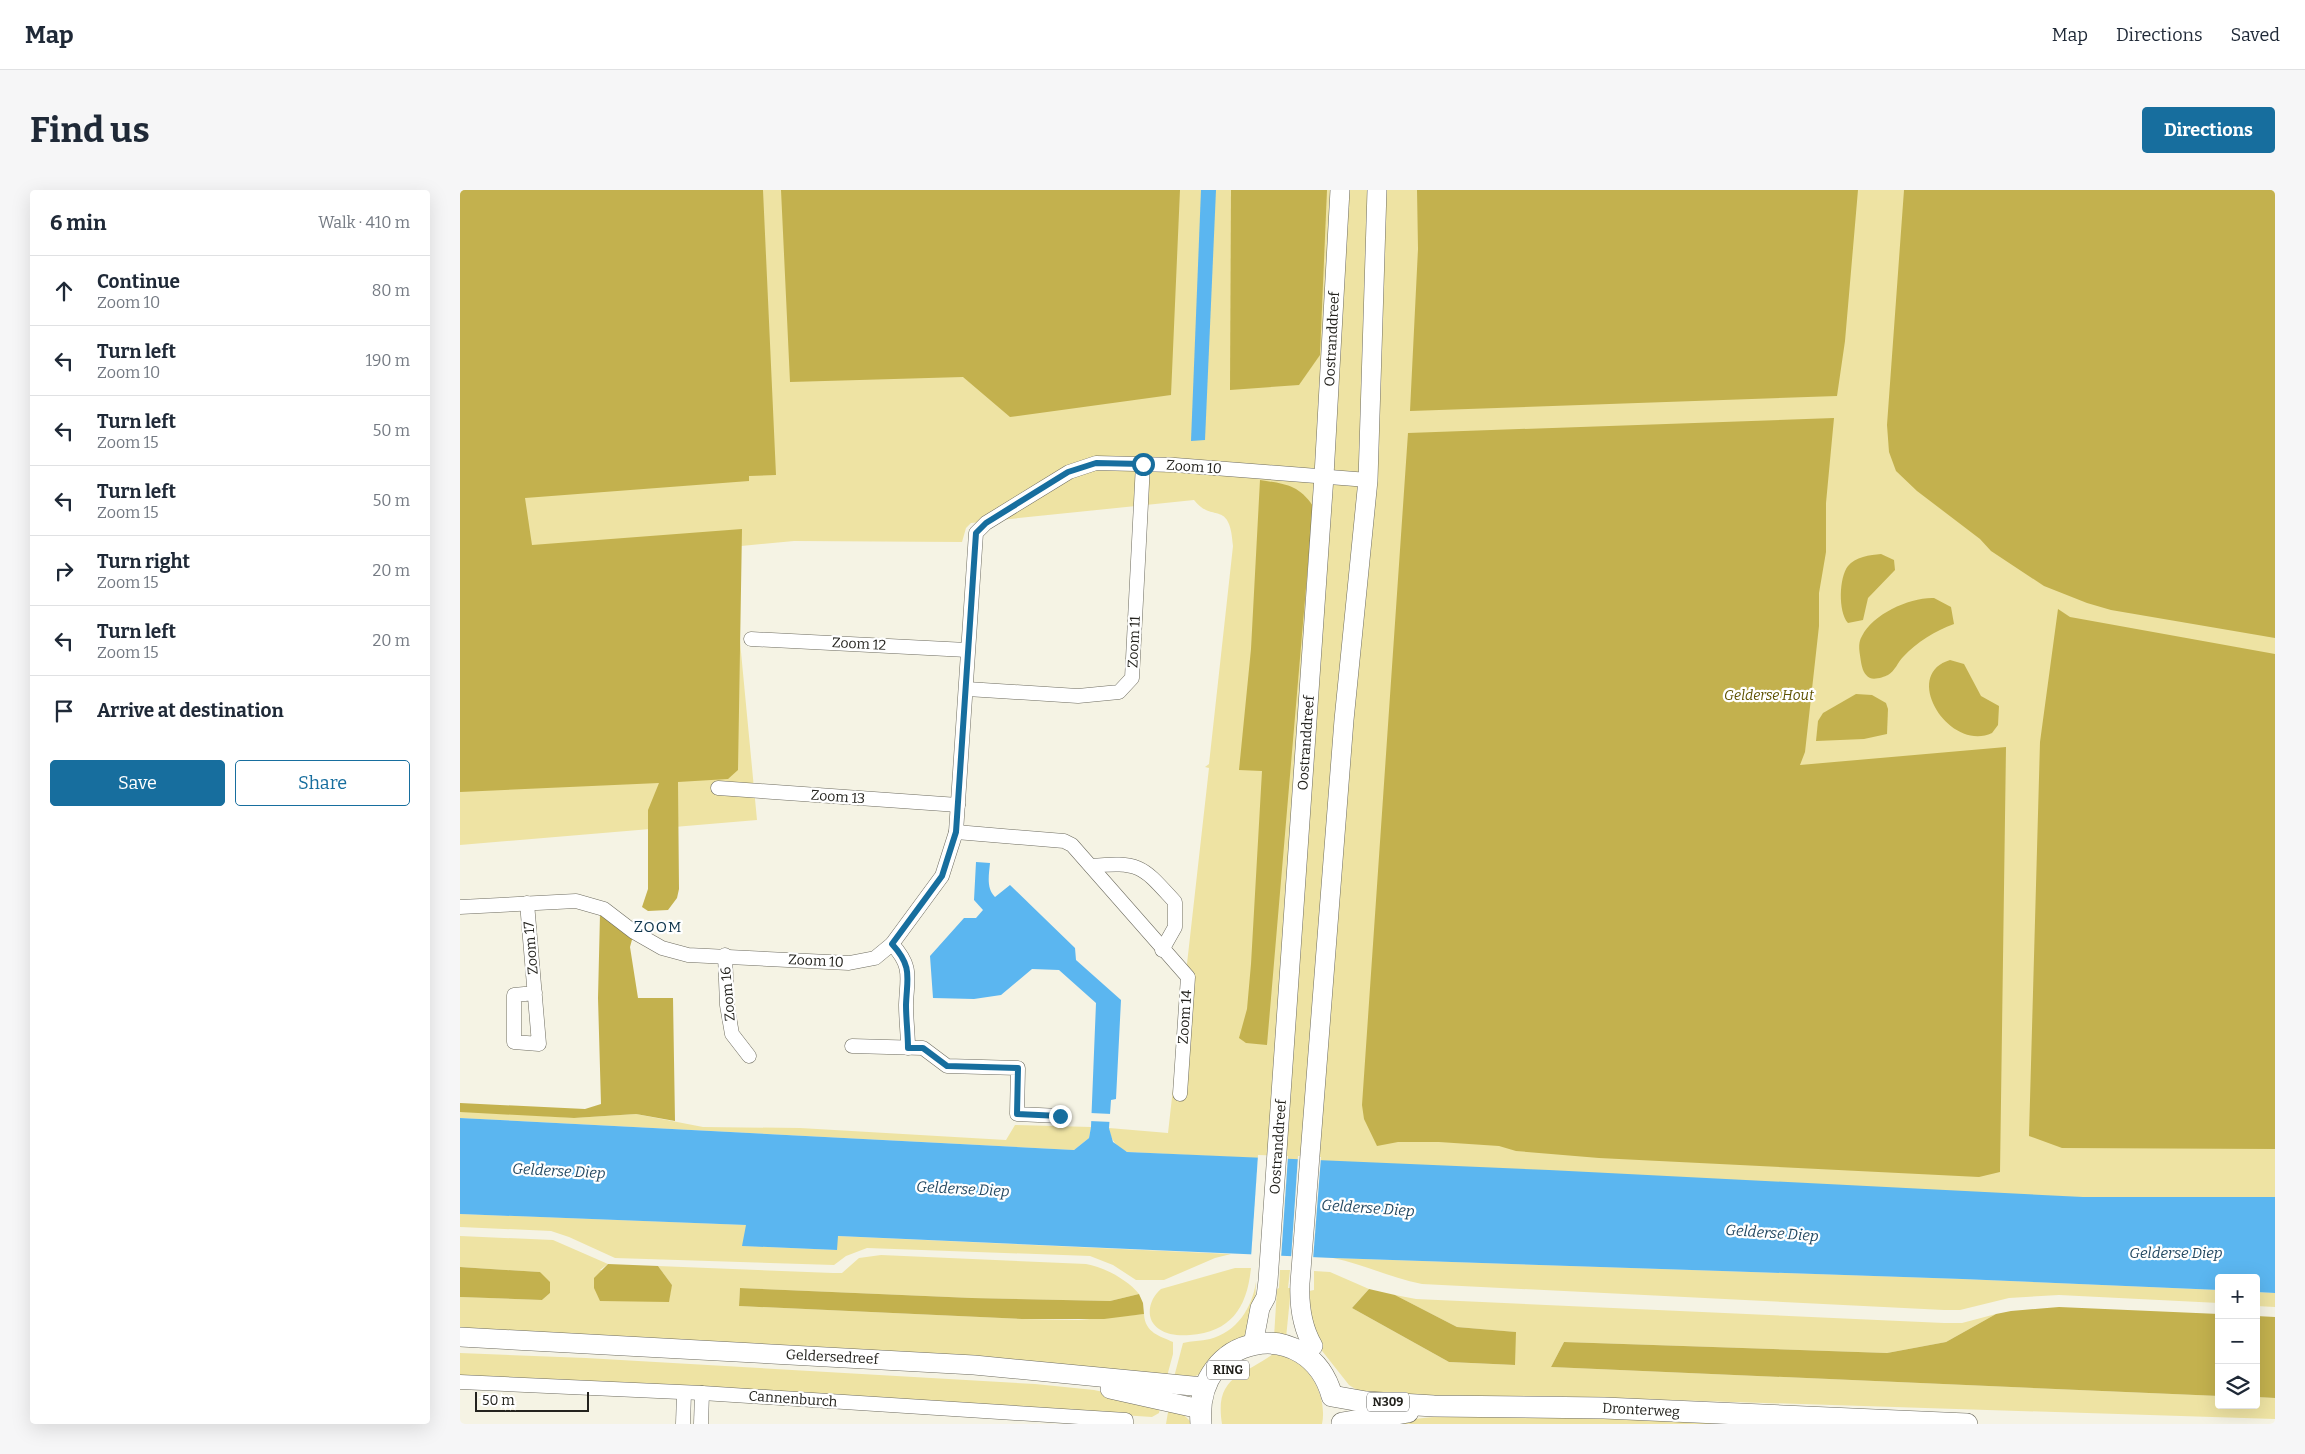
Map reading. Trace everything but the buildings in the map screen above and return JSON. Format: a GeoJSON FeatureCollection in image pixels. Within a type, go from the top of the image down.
{"type":"FeatureCollection","features":[{"type":"Feature","properties":{"kind":"main road","name":"Oostranddreef"},"geometry":{"type":"LineString","coordinates":[[1259,1344],[1270,1309],[1267,1289],[1324,476],[1340,190]]}},
{"type":"Feature","properties":{"kind":"main road"},"geometry":{"type":"LineString","coordinates":[[1305,1348],[1299,1288],[1344,720],[1368,480],[1377,190]]}},
{"type":"Feature","properties":{"kind":"main road","name":"Geldersedreef"},"geometry":{"type":"LineString","coordinates":[[460,1338],[974,1365],[1203,1387]]}},
{"type":"Feature","properties":{"kind":"main road"},"geometry":{"type":"LineString","coordinates":[[1259,1344],[1305,1348],[1332,1370],[1339,1424]]}},
{"type":"Feature","properties":{"kind":"main road","name":"RING"},"geometry":{"type":"LineString","coordinates":[[1259,1344],[1258,1353],[1229,1368],[1223,1375],[1214,1393],[1206,1418],[1203,1387],[1210,1375],[1223,1359],[1236,1350],[1259,1344]]}},
{"type":"Feature","properties":{"kind":"main road","name":"Geldersedreef"},"geometry":{"type":"LineString","coordinates":[[460,1348],[974,1375],[1096,1386],[1206,1418]]}},
{"type":"Feature","properties":{"kind":"main road","name":"Dronterweg"},"geometry":{"type":"LineString","coordinates":[[1337,1397],[1434,1406],[1604,1408],[1967,1424]]}},
{"type":"Feature","properties":{"kind":"main road","name":"Dronterweg"},"geometry":{"type":"LineString","coordinates":[[1339,1424],[1434,1406]]}},
{"type":"Feature","properties":{"kind":"street","name":"Zoom 10"},"geometry":{"type":"LineString","coordinates":[[460,907],[576,901],[604,908],[634,932],[662,948],[688,955],[725,955],[849,963],[875,958],[892,944],[942,876],[956,832],[976,533],[986,523],[1068,472],[1096,463],[1143,464],[1324,476]]}},
{"type":"Feature","properties":{"kind":"street","name":"Zoom 11"},"geometry":{"type":"LineString","coordinates":[[967,688],[1078,696],[1119,692],[1132,678],[1143,464]]}},
{"type":"Feature","properties":{"kind":"street"},"geometry":{"type":"LineString","coordinates":[[1324,476],[1368,480]]}},
{"type":"Feature","properties":{"kind":"street","name":"Zoom 12"},"geometry":{"type":"LineString","coordinates":[[751,639],[967,650]]}},
{"type":"Feature","properties":{"kind":"street","name":"Zoom 13"},"geometry":{"type":"LineString","coordinates":[[718,788],[958,805]]}},
{"type":"Feature","properties":{"kind":"street","name":"Zoom 14"},"geometry":{"type":"LineString","coordinates":[[956,832],[1064,841],[1072,846],[1092,866],[1162,950],[1188,977],[1180,1094]]}},
{"type":"Feature","properties":{"kind":"street"},"geometry":{"type":"LineString","coordinates":[[1092,866],[1120,864],[1137,866],[1149,874],[1175,902],[1174,927],[1162,950]]}},
{"type":"Feature","properties":{"kind":"street","name":"Zoom 17"},"geometry":{"type":"LineString","coordinates":[[527,903],[536,993]]}},
{"type":"Feature","properties":{"kind":"street"},"geometry":{"type":"LineString","coordinates":[[892,944],[904,957],[909,974],[906,1006],[908,1048]]}},
{"type":"Feature","properties":{"kind":"street","name":"Zoom 16"},"geometry":{"type":"LineString","coordinates":[[725,955],[727,1005],[732,1034],[749,1056]]}},
{"type":"Feature","properties":{"kind":"street"},"geometry":{"type":"LineString","coordinates":[[852,1046],[923,1048],[947,1066],[1018,1068],[1017,1114],[1060,1116]]}},
{"type":"Feature","properties":{"kind":"street","name":"Cannenburch"},"geometry":{"type":"LineString","coordinates":[[460,1382],[702,1394],[1126,1422]]}},
{"type":"Feature","properties":{"kind":"street"},"geometry":{"type":"LineString","coordinates":[[683,1424],[684,1393]]}},
{"type":"Feature","properties":{"kind":"street"},"geometry":{"type":"LineString","coordinates":[[701,1424],[702,1394]]}},
{"type":"Feature","properties":{"kind":"green space","name":"Gelderse Hout"},"geometry":{"type":"Polygon","coordinates":[[[460,190],[2275,190],[2275,1207],[1127,1152],[1123,1150],[1113,1140],[1109,1128],[1168,1133],[1209,768],[1205,767],[1209,764],[1233,546],[1231,531],[1224,517],[1207,511],[1194,500],[971,523],[966,528],[962,542],[794,541],[731,547],[757,820],[460,845],[460,190]]]}},
{"type":"Feature","properties":{"kind":"green space"},"geometry":{"type":"Polygon","coordinates":[[[460,190],[763,190],[776,475],[749,476],[749,481],[525,498],[532,545],[742,529],[738,770],[728,779],[678,782],[679,889],[677,898],[668,910],[648,911],[642,907],[648,889],[648,810],[659,783],[460,792],[460,190]]]}},
{"type":"Feature","properties":{"kind":"green space"},"geometry":{"type":"Polygon","coordinates":[[[781,190],[1180,190],[1171,395],[1010,417],[963,377],[790,382],[781,190]]]}},
{"type":"Feature","properties":{"kind":"green space"},"geometry":{"type":"Polygon","coordinates":[[[1231,190],[1327,190],[1320,355],[1299,385],[1230,390],[1231,190]]]}},
{"type":"Feature","properties":{"kind":"green space"},"geometry":{"type":"Polygon","coordinates":[[[1417,190],[1858,190],[1845,341],[1837,396],[1410,411],[1418,249],[1417,190]]]}},
{"type":"Feature","properties":{"kind":"green space"},"geometry":{"type":"Polygon","coordinates":[[[1904,190],[2275,190],[2275,638],[2111,610],[2087,603],[2044,586],[1991,551],[1980,539],[1917,491],[1896,471],[1889,452],[1887,425],[1904,190]]]}},
{"type":"Feature","properties":{"kind":"green space"},"geometry":{"type":"Polygon","coordinates":[[[1834,418],[1826,503],[1826,552],[1819,593],[1819,626],[1805,752],[1800,765],[2006,747],[2000,1172],[1979,1177],[1599,1158],[1516,1151],[1499,1146],[1439,1142],[1398,1142],[1377,1146],[1364,1119],[1362,1105],[1408,433],[1834,418]]]}},
{"type":"Feature","properties":{"kind":"green space"},"geometry":{"type":"Polygon","coordinates":[[[1260,480],[1290,486],[1302,493],[1313,506],[1267,1045],[1246,1043],[1239,1038],[1247,1009],[1251,964],[1262,771],[1239,770],[1251,649],[1260,480]]]}},
{"type":"Feature","properties":{"kind":"green space"},"geometry":{"type":"Polygon","coordinates":[[[1881,554],[1894,560],[1895,570],[1868,598],[1863,620],[1848,623],[1841,603],[1841,586],[1845,571],[1851,563],[1859,559],[1881,554]]]}},
{"type":"Feature","properties":{"kind":"green space"},"geometry":{"type":"Polygon","coordinates":[[[1934,598],[1951,607],[1954,624],[1920,642],[1903,657],[1888,675],[1872,679],[1868,677],[1862,667],[1859,649],[1860,639],[1867,628],[1893,608],[1914,600],[1934,598]]]}},
{"type":"Feature","properties":{"kind":"green space"},"geometry":{"type":"Polygon","coordinates":[[[2058,609],[2070,617],[2275,654],[2275,1149],[2062,1148],[2029,1136],[2040,742],[2058,609]]]}},
{"type":"Feature","properties":{"kind":"green space"},"geometry":{"type":"Polygon","coordinates":[[[1950,660],[1964,664],[1981,696],[1999,706],[1998,725],[1992,733],[1976,736],[1961,732],[1947,723],[1936,710],[1930,695],[1930,681],[1936,668],[1950,660]]]}},
{"type":"Feature","properties":{"kind":"green space"},"geometry":{"type":"Polygon","coordinates":[[[1856,694],[1872,695],[1886,703],[1888,709],[1887,734],[1864,739],[1816,741],[1818,721],[1823,713],[1856,694]]]}},
{"type":"Feature","properties":{"kind":"green space"},"geometry":{"type":"Polygon","coordinates":[[[600,914],[633,936],[630,947],[638,998],[673,998],[675,1121],[636,1114],[574,1118],[460,1112],[460,1103],[585,1109],[601,1104],[598,998],[600,914]]]}},
{"type":"Feature","properties":{"kind":"green space"},"geometry":{"type":"Polygon","coordinates":[[[474,1111],[574,1118],[636,1114],[703,1127],[800,1128],[1006,1140],[1015,1125],[1091,1127],[1089,1138],[1074,1150],[460,1118],[460,1112],[474,1111]]]}},
{"type":"Feature","properties":{"kind":"green space"},"geometry":{"type":"Polygon","coordinates":[[[460,1214],[747,1225],[743,1246],[837,1250],[837,1236],[1231,1254],[1215,1258],[1164,1280],[1136,1280],[1113,1265],[1090,1256],[867,1248],[846,1256],[834,1265],[615,1258],[551,1231],[460,1227],[460,1214]]]}},
{"type":"Feature","properties":{"kind":"green space"},"geometry":{"type":"Polygon","coordinates":[[[460,1236],[553,1240],[608,1264],[600,1270],[672,1285],[658,1266],[842,1273],[859,1258],[881,1255],[1086,1264],[1115,1275],[1129,1284],[1139,1294],[1110,1301],[972,1298],[740,1288],[739,1306],[1022,1319],[1079,1320],[1144,1314],[1150,1330],[1158,1336],[1173,1342],[1173,1354],[1166,1380],[460,1335],[460,1297],[542,1300],[550,1293],[540,1272],[460,1267],[460,1236]]]}},
{"type":"Feature","properties":{"kind":"green space"},"geometry":{"type":"Polygon","coordinates":[[[1333,1258],[1962,1279],[2215,1290],[2215,1303],[2059,1295],[2009,1298],[1960,1310],[1944,1310],[1422,1284],[1333,1258]]]}},
{"type":"Feature","properties":{"kind":"green space"},"geometry":{"type":"Polygon","coordinates":[[[608,1264],[658,1266],[672,1285],[669,1302],[600,1301],[594,1288],[594,1278],[608,1264]]]}},
{"type":"Feature","properties":{"kind":"green space"},"geometry":{"type":"Polygon","coordinates":[[[460,1267],[540,1272],[550,1282],[550,1293],[542,1300],[460,1297],[460,1267]]]}},
{"type":"Feature","properties":{"kind":"green space"},"geometry":{"type":"Polygon","coordinates":[[[1235,1268],[1251,1268],[1249,1282],[1241,1306],[1226,1323],[1204,1333],[1186,1335],[1166,1333],[1154,1325],[1150,1315],[1151,1303],[1161,1289],[1235,1268]]]}},
{"type":"Feature","properties":{"kind":"green space"},"geometry":{"type":"Polygon","coordinates":[[[1280,1270],[1290,1270],[1288,1288],[1291,1288],[1286,1338],[1274,1337],[1280,1270]]]}},
{"type":"Feature","properties":{"kind":"green space"},"geometry":{"type":"Polygon","coordinates":[[[1314,1271],[1330,1272],[1369,1289],[1352,1308],[1449,1362],[1514,1365],[1515,1332],[1457,1327],[1395,1295],[1416,1299],[1944,1323],[1962,1323],[1996,1314],[1946,1342],[1887,1353],[1564,1342],[1551,1367],[2215,1396],[2215,1409],[2260,1409],[2260,1397],[2275,1398],[2275,1419],[1544,1396],[1379,1397],[1357,1390],[1349,1385],[1319,1347],[1310,1330],[1309,1291],[1314,1290],[1314,1271]]]}},
{"type":"Feature","properties":{"kind":"green space"},"geometry":{"type":"Polygon","coordinates":[[[1256,1282],[1255,1309],[1246,1334],[1202,1373],[1191,1378],[1173,1381],[1183,1343],[1210,1339],[1228,1331],[1242,1318],[1247,1310],[1256,1282]]]}},
{"type":"Feature","properties":{"kind":"green space"},"geometry":{"type":"Polygon","coordinates":[[[740,1288],[972,1298],[1110,1301],[1139,1294],[1143,1303],[1144,1314],[1104,1319],[1022,1319],[739,1306],[740,1288]]]}},
{"type":"Feature","properties":{"kind":"green space"},"geometry":{"type":"Polygon","coordinates":[[[1369,1289],[1395,1295],[1457,1327],[1516,1332],[1515,1365],[1449,1362],[1352,1308],[1369,1289]]]}},
{"type":"Feature","properties":{"kind":"green space"},"geometry":{"type":"Polygon","coordinates":[[[2260,1292],[2275,1293],[2275,1307],[2260,1306],[2260,1292]]]}},
{"type":"Feature","properties":{"kind":"green space"},"geometry":{"type":"Polygon","coordinates":[[[2059,1307],[2215,1314],[2215,1396],[1551,1367],[1564,1342],[1887,1353],[1946,1342],[1996,1314],[2059,1307]]]}},
{"type":"Feature","properties":{"kind":"green space"},"geometry":{"type":"Polygon","coordinates":[[[2260,1316],[2275,1317],[2275,1398],[2260,1397],[2260,1316]]]}},
{"type":"Feature","properties":{"kind":"green space"},"geometry":{"type":"Polygon","coordinates":[[[460,1353],[586,1358],[1035,1384],[1094,1390],[1161,1404],[1159,1413],[1152,1417],[746,1390],[460,1375],[460,1353]]]}},
{"type":"Feature","properties":{"kind":"green space"},"geometry":{"type":"Polygon","coordinates":[[[1273,1354],[1288,1358],[1307,1371],[1321,1396],[1323,1406],[1322,1424],[1222,1424],[1221,1408],[1227,1386],[1242,1373],[1273,1354]]]}},
{"type":"Feature","properties":{"kind":"green space"},"geometry":{"type":"Polygon","coordinates":[[[1169,1406],[1182,1413],[1193,1424],[1166,1424],[1169,1406]]]}},
{"type":"Feature","properties":{"kind":"green space"},"geometry":{"type":"Polygon","coordinates":[[[1461,1414],[1597,1417],[1728,1424],[1368,1424],[1461,1414]]]}},
{"type":"Feature","properties":{"kind":"water"},"geometry":{"type":"Polygon","coordinates":[[[1201,190],[1216,190],[1205,440],[1191,441],[1201,190]]]}},
{"type":"Feature","properties":{"kind":"water","name":"Gelderse Diep"},"geometry":{"type":"Polygon","coordinates":[[[976,862],[990,863],[989,885],[995,897],[1010,885],[1075,948],[1076,960],[1121,1000],[1116,1099],[1111,1100],[1109,1128],[1113,1142],[1127,1152],[1549,1170],[2083,1197],[2275,1197],[2275,1293],[2260,1292],[2260,1274],[2215,1274],[2215,1290],[1962,1279],[1333,1258],[838,1236],[837,1250],[742,1246],[746,1225],[460,1214],[460,1118],[1074,1150],[1089,1138],[1091,1127],[1096,1003],[1059,970],[1032,969],[1001,995],[974,999],[933,998],[930,956],[964,918],[976,918],[983,910],[974,900],[976,862]]]}},
{"type":"Feature","properties":{"kind":"pier"},"geometry":{"type":"Polygon","coordinates":[[[1090,1113],[1112,1114],[1112,1122],[1089,1121],[1090,1113]]]}},
{"type":"Feature","properties":{"kind":"pier"},"geometry":{"type":"Polygon","coordinates":[[[1258,1155],[1288,1156],[1281,1259],[1251,1258],[1258,1155]]]}},
{"type":"Feature","properties":{"kind":"pier"},"geometry":{"type":"Polygon","coordinates":[[[1298,1156],[1321,1157],[1313,1260],[1291,1259],[1298,1156]]]}},
{"type":"Feature","properties":{"kind":"district","name":"ZOOM"},"geometry":{"type":"Point","coordinates":[658,927]}},
{"type":"Feature","properties":{"kind":"route"},"geometry":{"type":"LineString","coordinates":[[1060,1116],[1017,1114],[1018,1068],[947,1066],[923,1048],[908,1048],[906,1006],[909,974],[904,957],[892,944],[942,876],[956,832],[976,533],[986,523],[1068,472],[1096,463],[1143,464]]}}]}
